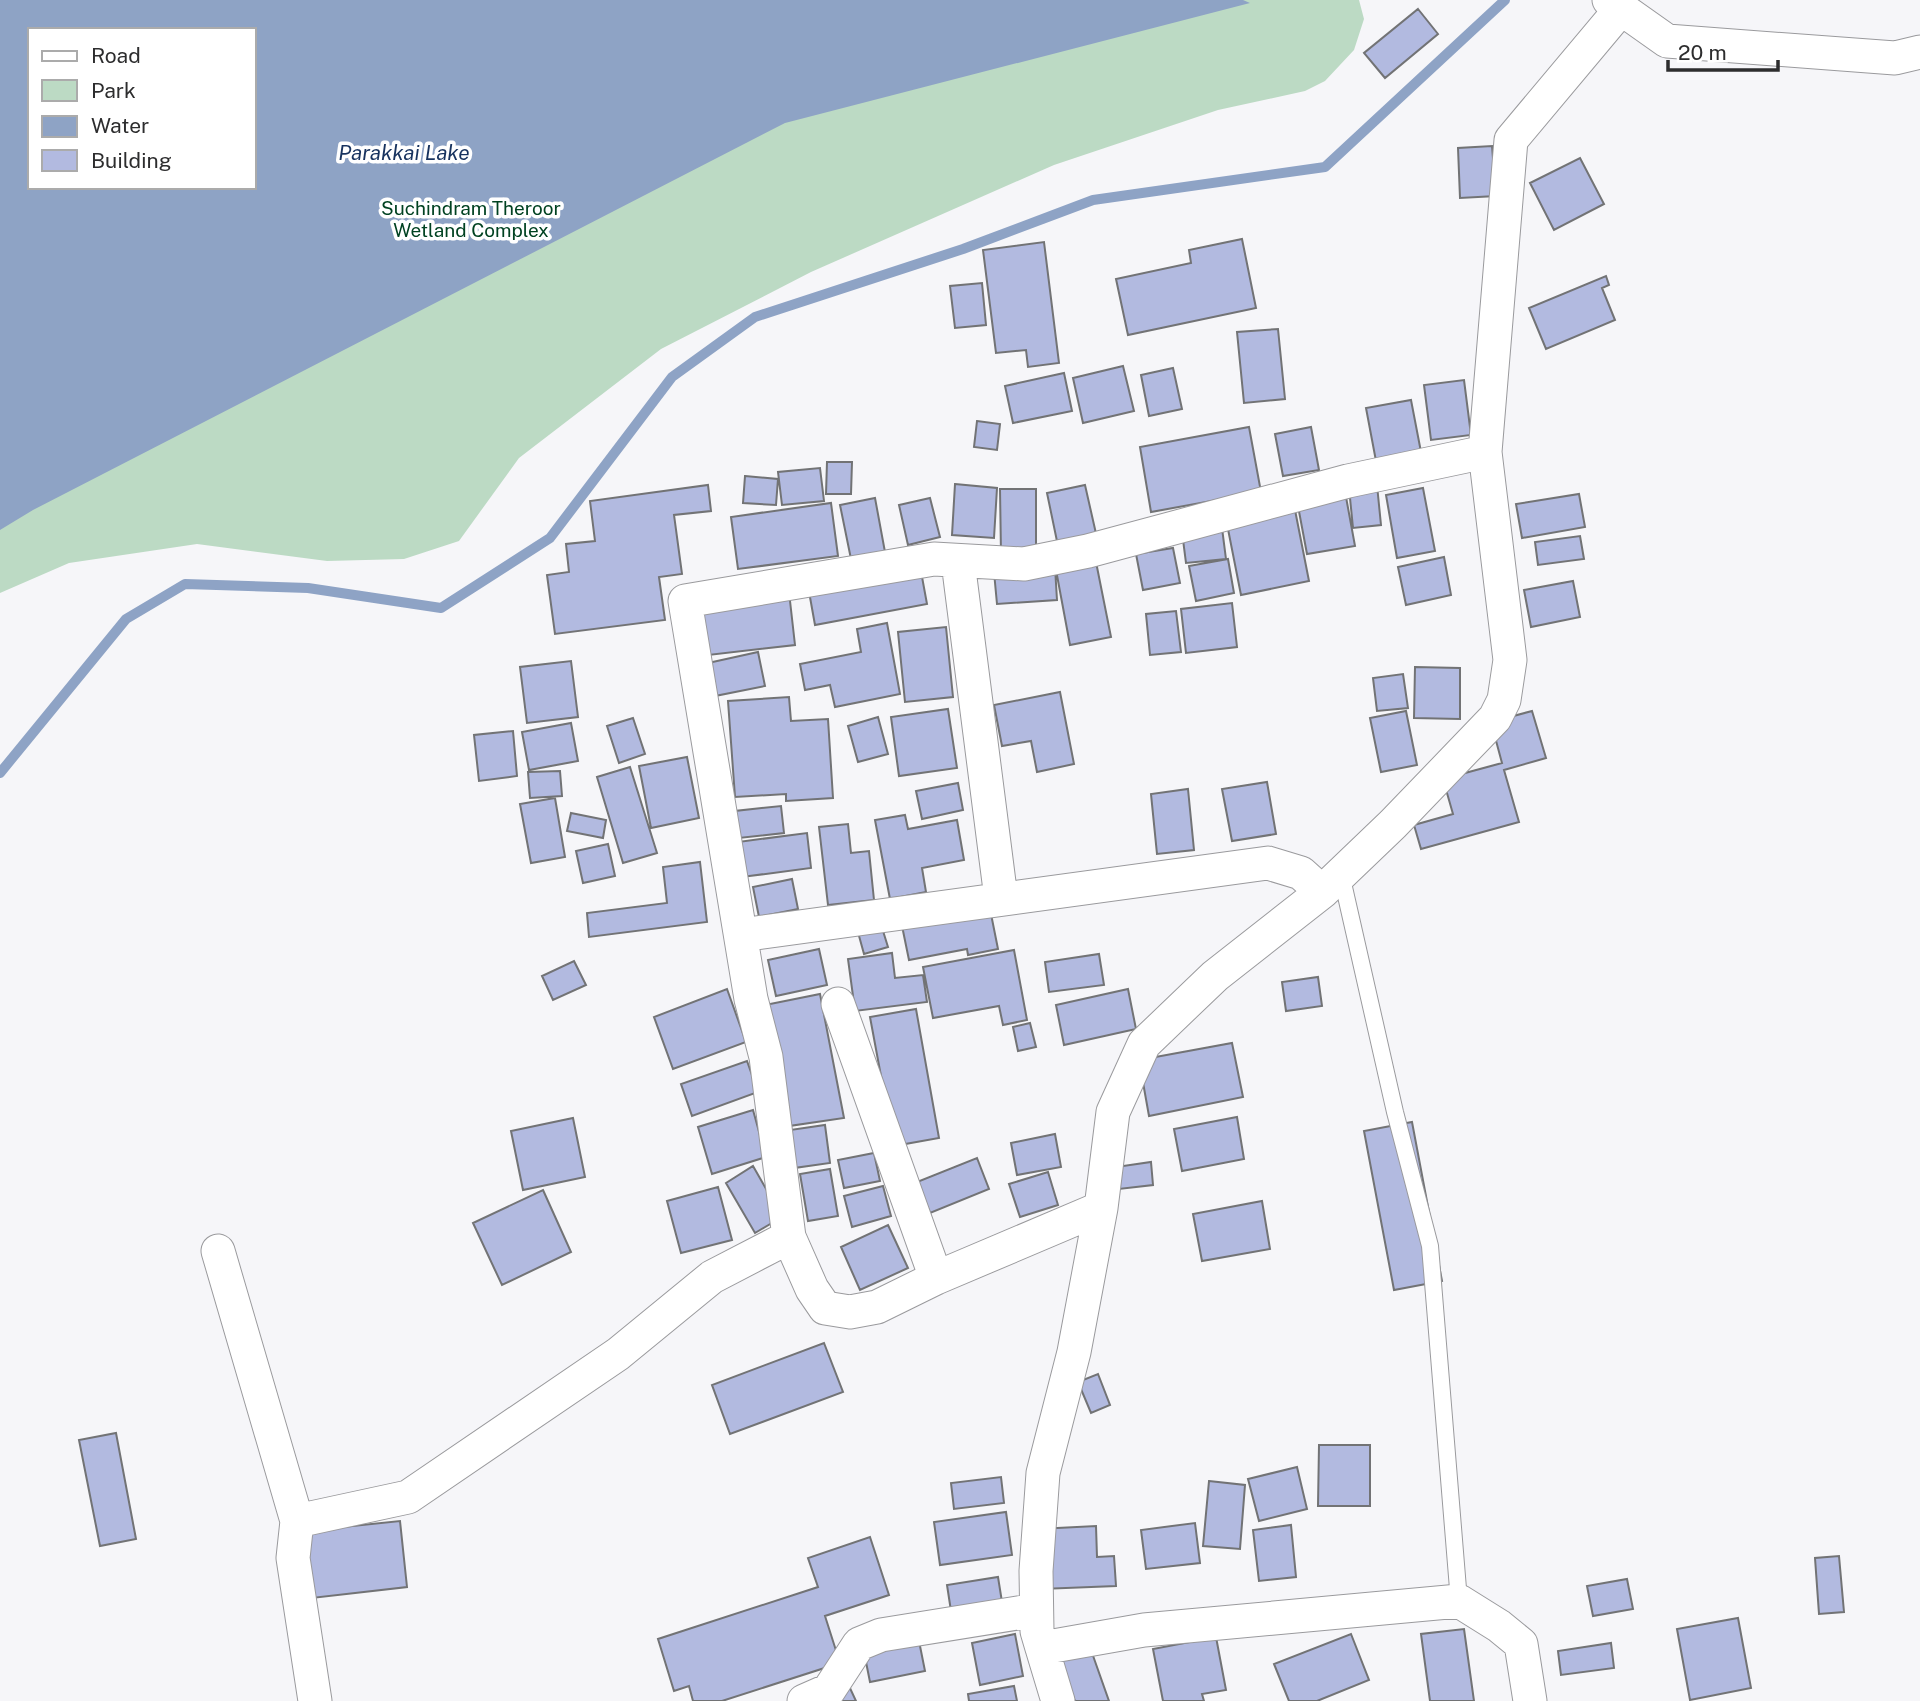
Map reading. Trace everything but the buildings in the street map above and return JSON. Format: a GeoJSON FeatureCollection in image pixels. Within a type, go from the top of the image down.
{"type":"FeatureCollection","features":[{"type":"Feature","properties":{"kind":"street"},"geometry":{"type":"LineString","coordinates":[[1058,1701],[1042,1648],[1036,1610],[1043,1473],[1074,1352],[1101,1208],[1107,1137],[1113,1112],[1144,1044],[1215,976],[1332,883],[1495,718],[1504,700],[1509,681],[1509,638],[1485,452],[1510,141],[1615,5],[1667,41],[1895,58],[1920,52]]}},
{"type":"Feature","properties":{"kind":"street"},"geometry":{"type":"LineString","coordinates":[[1101,1208],[877,1307],[850,1312],[825,1308],[812,1289],[789,1237],[766,1057],[751,999],[685,601],[934,559],[1024,564],[1088,551],[1348,481],[1485,452]]}},
{"type":"Feature","properties":{"kind":"street"},"geometry":{"type":"LineString","coordinates":[[958,562],[1001,898]]}},
{"type":"Feature","properties":{"kind":"street"},"geometry":{"type":"LineString","coordinates":[[741,935],[1268,863],[1332,883]]}},
{"type":"Feature","properties":{"kind":"street"},"geometry":{"type":"LineString","coordinates":[[838,1004],[936,1279]]}},
{"type":"Feature","properties":{"kind":"street"},"geometry":{"type":"LineString","coordinates":[[297,1521],[408,1497],[618,1354],[712,1276],[789,1237]]}},
{"type":"Feature","properties":{"kind":"street"},"geometry":{"type":"LineString","coordinates":[[218,1251],[297,1521],[293,1558],[315,1701]]}},
{"type":"Feature","properties":{"kind":"street"},"geometry":{"type":"LineString","coordinates":[[1042,1648],[1144,1630],[1459,1601],[1499,1626],[1521,1644],[1530,1701]]}},
{"type":"Feature","properties":{"kind":"street"},"geometry":{"type":"LineString","coordinates":[[804,1701],[829,1690],[859,1644],[881,1634],[1036,1610]]}},
{"type":"Feature","properties":{"kind":"lane"},"geometry":{"type":"LineString","coordinates":[[1332,883],[1430,1246],[1459,1601]]}},
{"type":"Feature","properties":{"kind":"green space","name":"Suchindram Theroor Wetland Complex"},"geometry":{"type":"Polygon","coordinates":[[[0,0],[1359,0],[1364,19],[1354,50],[1325,81],[1305,91],[1218,110],[1054,165],[811,272],[661,349],[519,458],[459,541],[404,559],[327,561],[197,544],[69,563],[0,593],[0,0]]]}},
{"type":"Feature","properties":{"kind":"water","name":"Parakkai Lake"},"geometry":{"type":"Polygon","coordinates":[[[0,0],[1243,0],[1250,3],[785,123],[33,510],[0,530],[0,0]]]}},
{"type":"Feature","properties":{"kind":"waterway"},"geometry":{"type":"LineString","coordinates":[[0,773],[126,619],[185,584],[308,588],[441,608],[550,538],[672,377],[755,317],[963,249],[1093,200],[1325,167],[1505,0]]}}]}
